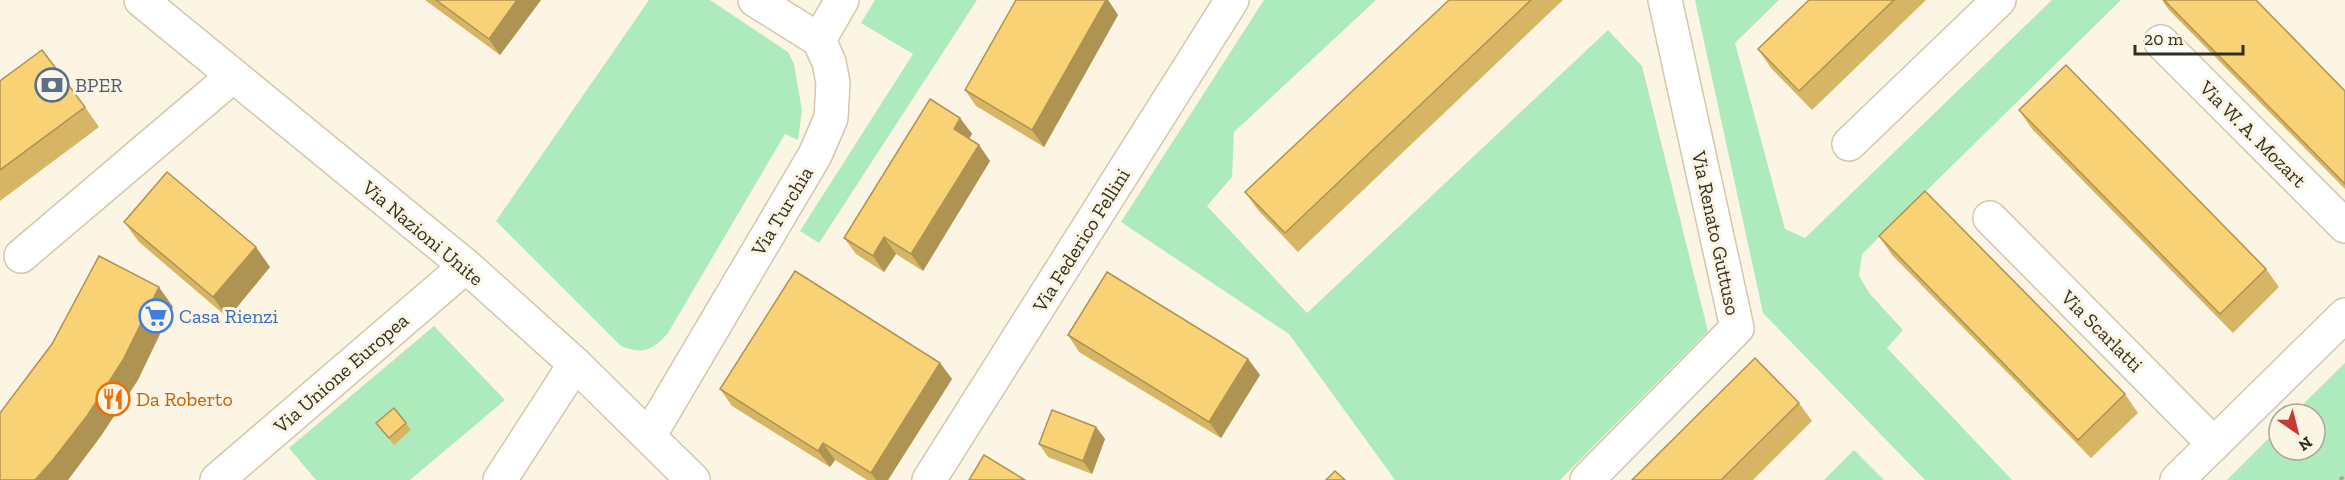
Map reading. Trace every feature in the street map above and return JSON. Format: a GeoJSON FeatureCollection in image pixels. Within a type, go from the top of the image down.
{"type":"FeatureCollection","features":[{"type":"Feature","properties":{"kind":"street","name":"Via Nazioni Unite"},"geometry":{"type":"LineString","coordinates":[[141,0],[466,266],[574,364],[693,480]]}},
{"type":"Feature","properties":{"kind":"street"},"geometry":{"type":"LineString","coordinates":[[755,0],[819,40],[843,0]]}},
{"type":"Feature","properties":{"kind":"street","name":"Via Federico Fellini"},"geometry":{"type":"LineString","coordinates":[[929,480],[1232,0]]}},
{"type":"Feature","properties":{"kind":"street","name":"Via Renato Guttuso"},"geometry":{"type":"LineString","coordinates":[[1587,480],[1737,328],[1665,0]]}},
{"type":"Feature","properties":{"kind":"street"},"geometry":{"type":"LineString","coordinates":[[1850,144],[1999,0]]}},
{"type":"Feature","properties":{"kind":"street","name":"Via Turchia"},"geometry":{"type":"LineString","coordinates":[[649,436],[815,154],[831,118],[833,83],[829,62],[819,40]]}},
{"type":"Feature","properties":{"kind":"street","name":"Via W. A. Mozart"},"geometry":{"type":"LineString","coordinates":[[2161,42],[2345,226]]}},
{"type":"Feature","properties":{"kind":"street"},"geometry":{"type":"LineString","coordinates":[[21,256],[233,76]]}},
{"type":"Feature","properties":{"kind":"street","name":"Via Scarlatti"},"geometry":{"type":"LineString","coordinates":[[1990,218],[2214,444]]}},
{"type":"Feature","properties":{"kind":"street","name":"Via Unione Europea"},"geometry":{"type":"LineString","coordinates":[[217,480],[466,266]]}},
{"type":"Feature","properties":{"kind":"street"},"geometry":{"type":"LineString","coordinates":[[2177,480],[2345,315]]}},
{"type":"Feature","properties":{"kind":"street"},"geometry":{"type":"LineString","coordinates":[[500,480],[574,364]]}},
{"type":"Feature","properties":{"kind":"path"},"geometry":{"type":"LineString","coordinates":[[2340,480],[2345,475]]}},
{"type":"Feature","properties":{"kind":"green space"},"geometry":{"type":"Polygon","coordinates":[[[649,0],[710,0],[788,52],[794,64],[802,110],[798,140],[785,134],[668,333],[652,347],[636,350],[621,346],[496,221],[649,0]]]}},
{"type":"Feature","properties":{"kind":"green space"},"geometry":{"type":"Polygon","coordinates":[[[875,0],[977,0],[819,243],[800,231],[913,54],[861,23],[875,0]]]}},
{"type":"Feature","properties":{"kind":"green space"},"geometry":{"type":"Polygon","coordinates":[[[1264,0],[1376,0],[1234,132],[1232,177],[1207,206],[1307,313],[1608,30],[1642,66],[1708,331],[1560,480],[1395,480],[1289,334],[1121,222],[1264,0]]]}},
{"type":"Feature","properties":{"kind":"green space"},"geometry":{"type":"Polygon","coordinates":[[[1695,0],[1779,0],[1735,43],[1785,229],[1805,238],[2052,0],[2121,0],[1862,254],[1859,276],[1870,294],[1903,330],[1887,348],[2012,480],[1925,480],[1763,313],[1695,0]]]}},
{"type":"Feature","properties":{"kind":"green space"},"geometry":{"type":"Polygon","coordinates":[[[434,326],[505,400],[410,480],[316,480],[289,448],[434,326]]]}},
{"type":"Feature","properties":{"kind":"green space"},"geometry":{"type":"Polygon","coordinates":[[[2345,363],[2345,480],[2227,480],[2267,440],[2267,462],[2327,462],[2327,402],[2305,402],[2345,363]]]}},
{"type":"Feature","properties":{"kind":"green space"},"geometry":{"type":"Polygon","coordinates":[[[1854,450],[1884,480],[1824,480],[1854,450]]]}},
{"type":"Feature","properties":{"kind":"building"},"geometry":{"type":"Polygon","coordinates":[[[436,0],[517,0],[489,39],[436,0]]]}},
{"type":"Feature","properties":{"kind":"building"},"geometry":{"type":"Polygon","coordinates":[[[1016,0],[1106,0],[1032,130],[965,90],[1016,0]]]}},
{"type":"Feature","properties":{"kind":"building"},"geometry":{"type":"Polygon","coordinates":[[[1449,0],[1531,0],[1285,233],[1245,192],[1449,0]]]}},
{"type":"Feature","properties":{"kind":"building"},"geometry":{"type":"Polygon","coordinates":[[[1809,0],[1894,0],[1799,91],[1758,49],[1809,0]]]}},
{"type":"Feature","properties":{"kind":"building"},"geometry":{"type":"Polygon","coordinates":[[[2164,0],[2256,0],[2345,91],[2345,184],[2164,0]]]}},
{"type":"Feature","properties":{"kind":"building"},"geometry":{"type":"Polygon","coordinates":[[[42,50],[85,107],[0,170],[0,81],[42,50]]]}},
{"type":"Feature","properties":{"kind":"building"},"geometry":{"type":"Polygon","coordinates":[[[2066,65],[2266,269],[2220,314],[2019,110],[2066,65]]]}},
{"type":"Feature","properties":{"kind":"building"},"geometry":{"type":"Polygon","coordinates":[[[930,99],[960,118],[954,129],[979,145],[911,254],[884,237],[873,256],[844,238],[930,99]]]}},
{"type":"Feature","properties":{"kind":"building"},"geometry":{"type":"Polygon","coordinates":[[[167,172],[256,247],[213,297],[124,222],[167,172]]]}},
{"type":"Feature","properties":{"kind":"building"},"geometry":{"type":"Polygon","coordinates":[[[1925,191],[2125,394],[2078,440],[1879,236],[1925,191]]]}},
{"type":"Feature","properties":{"kind":"building"},"geometry":{"type":"Polygon","coordinates":[[[99,256],[159,287],[123,360],[87,416],[52,461],[35,480],[0,480],[0,413],[52,344],[99,256]]]}},
{"type":"Feature","properties":{"kind":"building"},"geometry":{"type":"Polygon","coordinates":[[[795,271],[940,363],[871,473],[823,443],[818,451],[720,389],[795,271]]]}},
{"type":"Feature","properties":{"kind":"building"},"geometry":{"type":"Polygon","coordinates":[[[1107,272],[1248,359],[1209,422],[1068,335],[1107,272]]]}},
{"type":"Feature","properties":{"kind":"building"},"geometry":{"type":"Polygon","coordinates":[[[1755,358],[1799,403],[1721,480],[1632,480],[1755,358]]]}},
{"type":"Feature","properties":{"kind":"building"},"geometry":{"type":"Polygon","coordinates":[[[394,408],[406,423],[389,438],[376,423],[394,408]]]}},
{"type":"Feature","properties":{"kind":"building"},"geometry":{"type":"Polygon","coordinates":[[[1052,410],[1096,427],[1083,461],[1039,444],[1052,410]]]}},
{"type":"Feature","properties":{"kind":"building"},"geometry":{"type":"Polygon","coordinates":[[[984,455],[1025,480],[969,480],[984,455]]]}},
{"type":"Feature","properties":{"kind":"building"},"geometry":{"type":"Polygon","coordinates":[[[1335,471],[1345,480],[1326,480],[1335,471]]]}},
{"type":"Feature","properties":{"kind":"place","name":"BPER"},"geometry":{"type":"Point","coordinates":[52,85]}},
{"type":"Feature","properties":{"kind":"place","name":"Casa Rienzi"},"geometry":{"type":"Point","coordinates":[156,316]}},
{"type":"Feature","properties":{"kind":"place","name":"Da Roberto"},"geometry":{"type":"Point","coordinates":[113,399]}}]}
